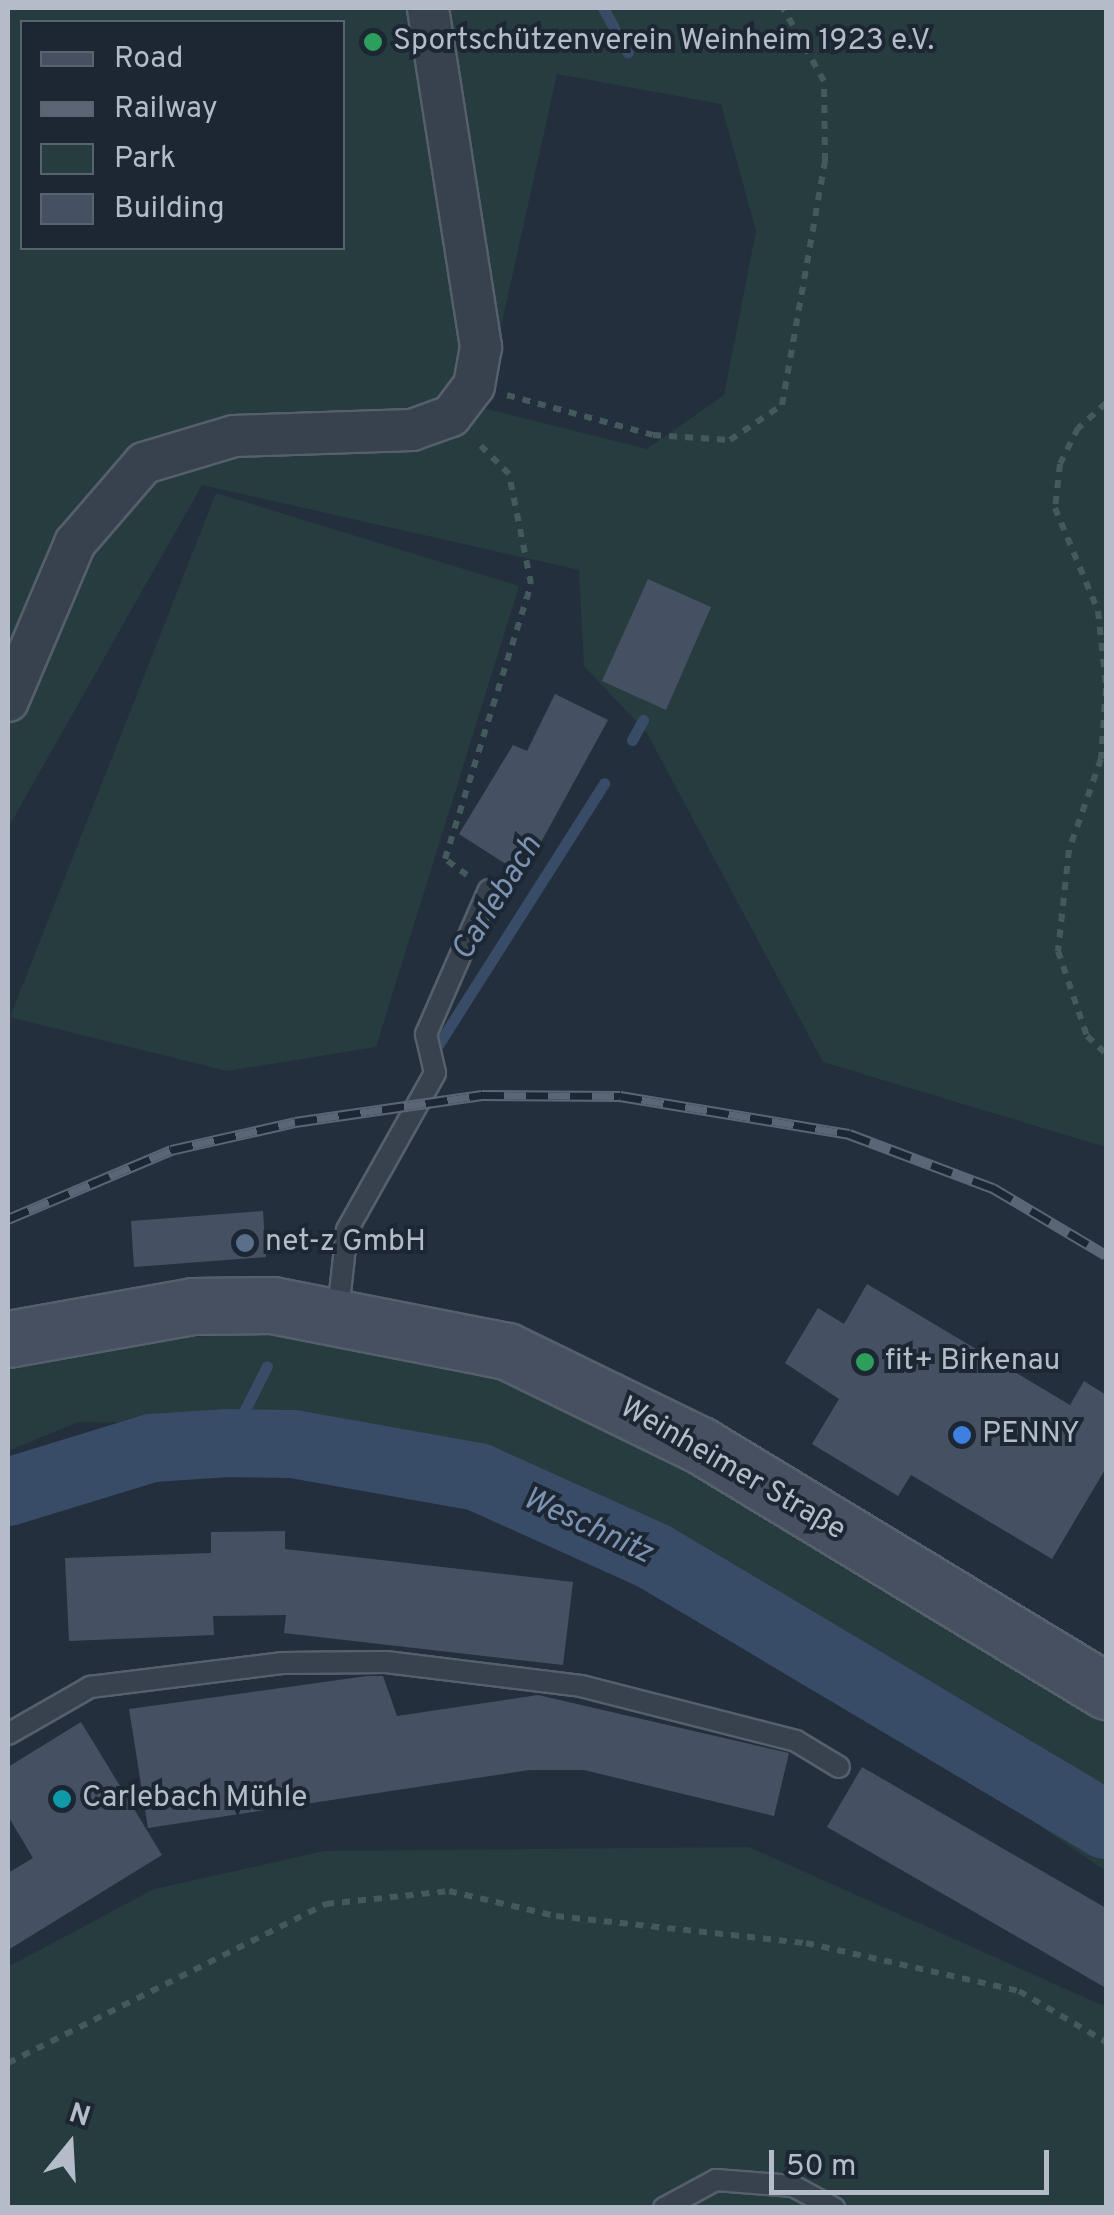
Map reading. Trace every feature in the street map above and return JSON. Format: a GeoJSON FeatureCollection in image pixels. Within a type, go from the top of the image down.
{"type":"FeatureCollection","features":[{"type":"Feature","properties":{"kind":"main road","name":"Weinheimer Straße"},"geometry":{"type":"LineString","coordinates":[[8,1339],[193,1306],[272,1305],[338,1311],[507,1351],[658,1422],[1106,1692]]}},
{"type":"Feature","properties":{"kind":"street"},"geometry":{"type":"LineString","coordinates":[[8,701],[75,544],[144,463],[234,436],[412,430],[451,416],[474,386],[480,346],[428,8]]}},
{"type":"Feature","properties":{"kind":"lane"},"geometry":{"type":"LineString","coordinates":[[338,1311],[346,1230],[434,1073],[426,1034],[489,890]]}},
{"type":"Feature","properties":{"kind":"lane"},"geometry":{"type":"LineString","coordinates":[[8,1734],[90,1688],[282,1664],[386,1662],[581,1686],[796,1741],[839,1767]]}},
{"type":"Feature","properties":{"kind":"lane"},"geometry":{"type":"LineString","coordinates":[[664,2208],[716,2180],[793,2186],[834,2208]]}},
{"type":"Feature","properties":{"kind":"path"},"geometry":{"type":"LineString","coordinates":[[474,386],[653,435],[730,440],[782,405],[825,161],[824,81],[783,8]]}},
{"type":"Feature","properties":{"kind":"path"},"geometry":{"type":"LineString","coordinates":[[1106,404],[1078,428],[1060,464],[1055,508],[1098,611],[1106,687],[1101,759],[1070,850],[1058,951],[1087,1036],[1106,1054]]}},
{"type":"Feature","properties":{"kind":"path"},"geometry":{"type":"LineString","coordinates":[[489,890],[445,859],[530,584],[509,474]]}},
{"type":"Feature","properties":{"kind":"path"},"geometry":{"type":"LineString","coordinates":[[8,2064],[326,1904],[449,1891],[556,1916],[806,1944],[1018,1991],[1106,2042]]}},
{"type":"Feature","properties":{"kind":"green space"},"geometry":{"type":"Polygon","coordinates":[[[8,8],[1106,8],[1106,1147],[823,1062],[647,733],[584,666],[579,570],[202,485],[8,828],[8,8]],[[557,74],[483,408],[647,449],[724,395],[756,231],[721,104],[557,74]]]}},
{"type":"Feature","properties":{"kind":"green space"},"geometry":{"type":"Polygon","coordinates":[[[216,493],[519,586],[376,1047],[227,1071],[10,1017],[216,493]]]}},
{"type":"Feature","properties":{"kind":"green space"},"geometry":{"type":"Polygon","coordinates":[[[320,1332],[495,1376],[646,1445],[1106,1720],[1106,1871],[645,1557],[433,1467],[266,1424],[78,1422],[8,1451],[8,1370],[15,1367],[183,1337],[320,1332]]]}},
{"type":"Feature","properties":{"kind":"green space"},"geometry":{"type":"Polygon","coordinates":[[[749,1847],[1106,2007],[1106,2207],[8,2208],[8,1967],[154,1889],[324,1851],[749,1847]]]}},
{"type":"Feature","properties":{"kind":"building"},"geometry":{"type":"Polygon","coordinates":[[[648,579],[711,607],[666,710],[602,681],[648,579]]]}},
{"type":"Feature","properties":{"kind":"building"},"geometry":{"type":"Polygon","coordinates":[[[555,694],[608,720],[523,875],[459,834],[513,745],[527,751],[555,694]]]}},
{"type":"Feature","properties":{"kind":"building"},"geometry":{"type":"Polygon","coordinates":[[[263,1211],[266,1257],[134,1267],[131,1221],[263,1211]]]}},
{"type":"Feature","properties":{"kind":"building"},"geometry":{"type":"Polygon","coordinates":[[[867,1284],[1070,1405],[1084,1381],[1106,1395],[1106,1468],[1052,1559],[911,1475],[898,1496],[812,1444],[839,1399],[785,1363],[818,1308],[844,1324],[867,1284]]]}},
{"type":"Feature","properties":{"kind":"building"},"geometry":{"type":"Polygon","coordinates":[[[285,1531],[285,1549],[573,1582],[563,1665],[284,1633],[286,1615],[213,1616],[214,1635],[69,1641],[65,1558],[211,1553],[211,1532],[285,1531]]]}},
{"type":"Feature","properties":{"kind":"building"},"geometry":{"type":"Polygon","coordinates":[[[383,1676],[397,1716],[538,1695],[789,1753],[774,1816],[584,1770],[529,1770],[148,1828],[129,1709],[383,1676]]]}},
{"type":"Feature","properties":{"kind":"building"},"geometry":{"type":"Polygon","coordinates":[[[81,1722],[162,1855],[8,1950],[8,1873],[33,1858],[8,1816],[8,1767],[81,1722]]]}},
{"type":"Feature","properties":{"kind":"building"},"geometry":{"type":"Polygon","coordinates":[[[862,1767],[1106,1908],[1106,1988],[827,1827],[862,1767]]]}},
{"type":"Feature","properties":{"kind":"waterway","name":"Carlebach"},"geometry":{"type":"LineString","coordinates":[[603,8],[628,53]]}},
{"type":"Feature","properties":{"kind":"waterway","name":"Carlebach"},"geometry":{"type":"LineString","coordinates":[[632,740],[643,720]]}},
{"type":"Feature","properties":{"kind":"waterway","name":"Carlebach"},"geometry":{"type":"LineString","coordinates":[[438,1045],[604,783]]}},
{"type":"Feature","properties":{"kind":"waterway","name":"Carlebach"},"geometry":{"type":"LineString","coordinates":[[228,1443],[267,1366]]}},
{"type":"Feature","properties":{"kind":"waterway","name":"Weschnitz"},"geometry":{"type":"LineString","coordinates":[[8,1492],[152,1448],[228,1443],[293,1444],[478,1477],[655,1557],[1106,1825]]}},
{"type":"Feature","properties":{"kind":"railway"},"geometry":{"type":"LineString","coordinates":[[8,1219],[171,1150],[295,1122],[482,1095],[620,1096],[849,1134],[993,1188],[1106,1255]]}},
{"type":"Feature","properties":{"kind":"place","name":"Sportschützenverein Weinheim 1923 e.V."},"geometry":{"type":"Point","coordinates":[373,42]}},
{"type":"Feature","properties":{"kind":"place","name":"net-z GmbH"},"geometry":{"type":"Point","coordinates":[245,1243]}},
{"type":"Feature","properties":{"kind":"place","name":"fit+ Birkenau"},"geometry":{"type":"Point","coordinates":[865,1362]}},
{"type":"Feature","properties":{"kind":"place","name":"PENNY"},"geometry":{"type":"Point","coordinates":[962,1435]}},
{"type":"Feature","properties":{"kind":"place","name":"Carlebach Mühle"},"geometry":{"type":"Point","coordinates":[62,1799]}}]}
